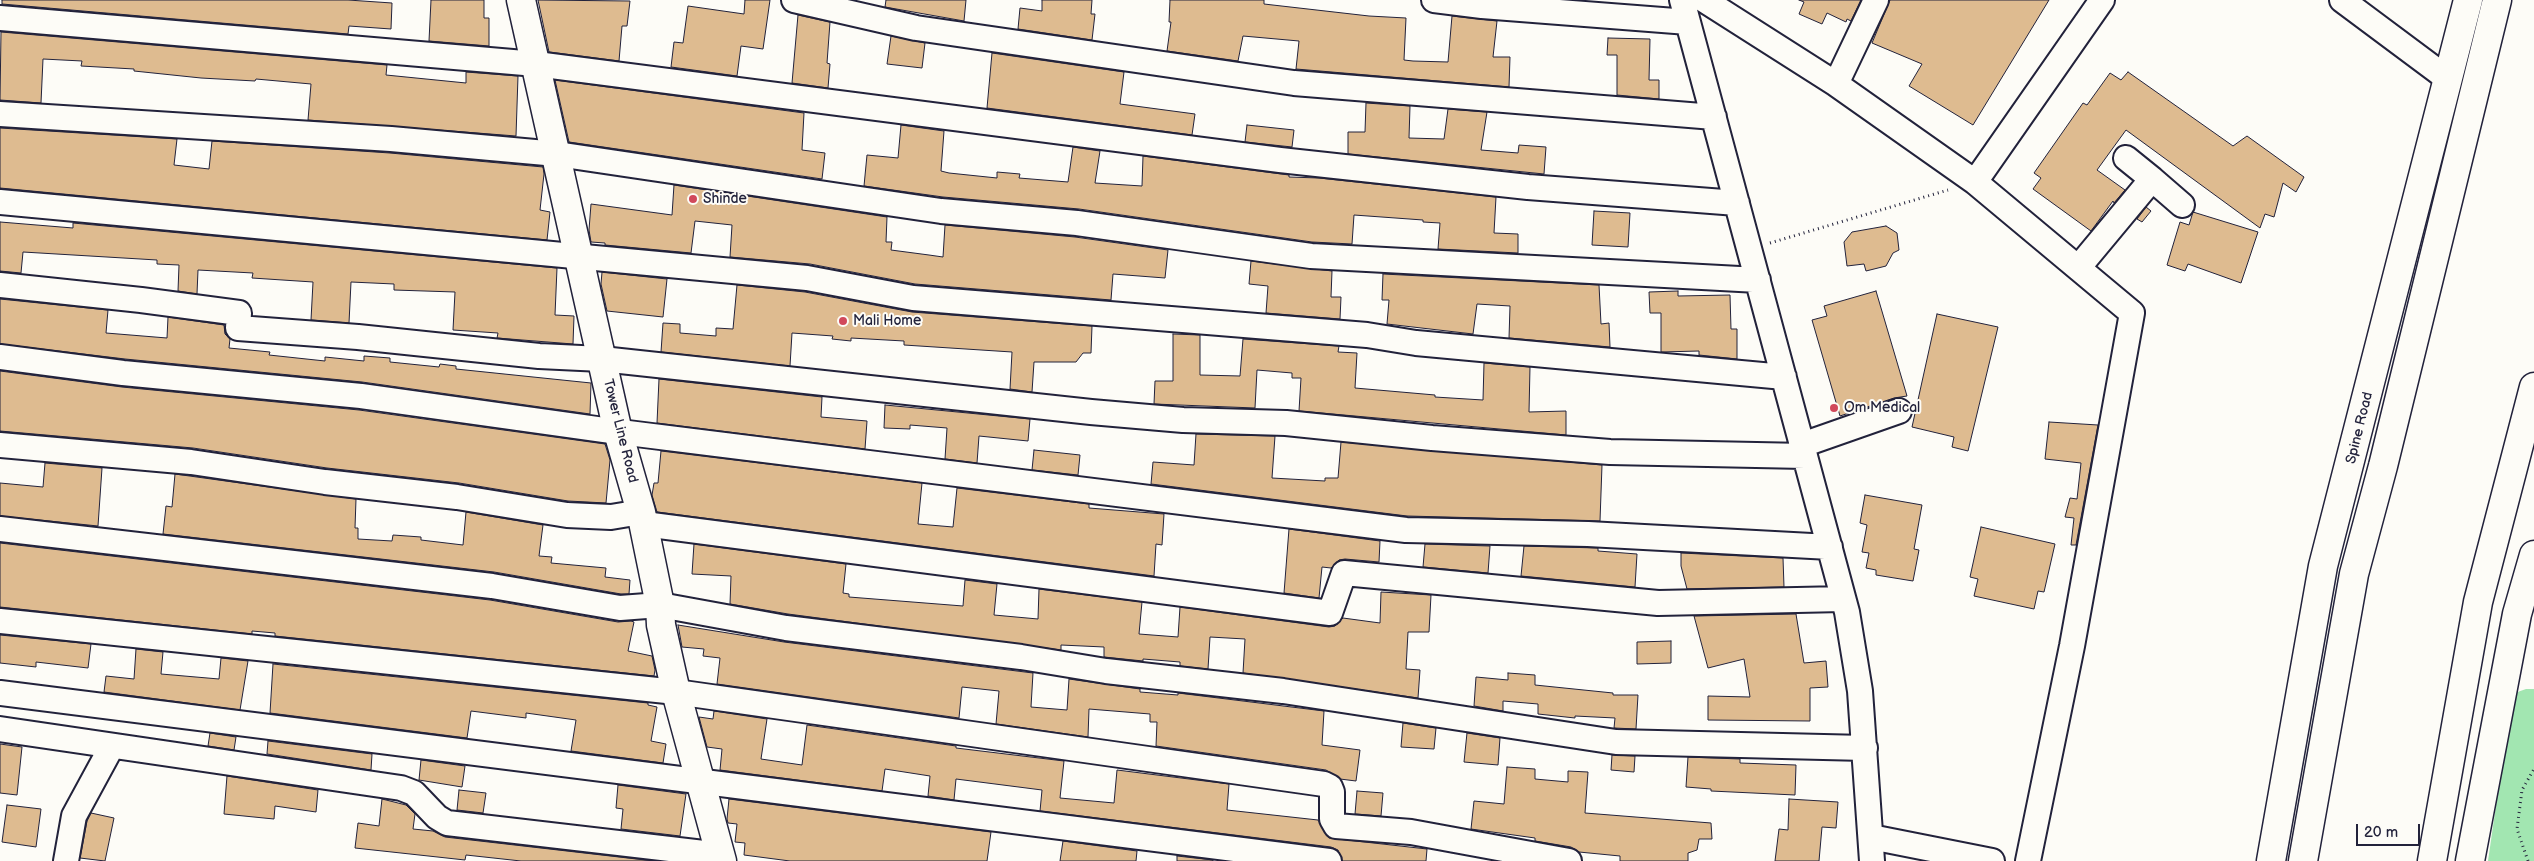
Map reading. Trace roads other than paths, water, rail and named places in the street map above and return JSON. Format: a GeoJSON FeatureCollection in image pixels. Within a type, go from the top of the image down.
{"type":"FeatureCollection","features":[{"type":"Feature","properties":{"kind":"street","name":"Tower Line Road"},"geometry":{"type":"LineString","coordinates":[[521,0],[618,432],[642,518],[660,605],[661,625],[676,692],[722,859]]}},
{"type":"Feature","properties":{"kind":"street"},"geometry":{"type":"LineString","coordinates":[[794,0],[916,28],[1294,83],[1714,117]]}},
{"type":"Feature","properties":{"kind":"street"},"geometry":{"type":"LineString","coordinates":[[1434,0],[1482,6],[1685,11],[1843,599],[1860,691],[1872,861]]}},
{"type":"Feature","properties":{"kind":"street"},"geometry":{"type":"LineString","coordinates":[[1704,0],[1836,84],[1975,182],[2132,314],[2072,646],[2028,861]]}},
{"type":"Feature","properties":{"kind":"street"},"geometry":{"type":"LineString","coordinates":[[1836,84],[1876,0]]}},
{"type":"Feature","properties":{"kind":"street"},"geometry":{"type":"LineString","coordinates":[[1975,182],[2102,0]]}},
{"type":"Feature","properties":{"kind":"street"},"geometry":{"type":"LineString","coordinates":[[2342,0],[2448,79]]}},
{"type":"Feature","properties":{"kind":"street","name":"Spine Road"},"geometry":{"type":"LineString","coordinates":[[2271,861],[2324,566],[2468,0]]}},
{"type":"Feature","properties":{"kind":"street"},"geometry":{"type":"LineString","coordinates":[[2303,861],[2354,574],[2383,466],[2497,0]]}},
{"type":"Feature","properties":{"kind":"street"},"geometry":{"type":"LineString","coordinates":[[0,18],[536,64],[1270,159],[1528,187],[1737,203]]}},
{"type":"Feature","properties":{"kind":"street"},"geometry":{"type":"LineString","coordinates":[[0,114],[390,139],[557,154],[941,211],[1076,224],[1311,256],[1758,280]]}},
{"type":"Feature","properties":{"kind":"street"},"geometry":{"type":"LineString","coordinates":[[2126,158],[2182,205]]}},
{"type":"Feature","properties":{"kind":"street"},"geometry":{"type":"LineString","coordinates":[[2078,268],[2152,179]]}},
{"type":"Feature","properties":{"kind":"street"},"geometry":{"type":"LineString","coordinates":[[0,202],[807,278],[913,298],[1367,335],[1416,343],[1784,377]]}},
{"type":"Feature","properties":{"kind":"street"},"geometry":{"type":"LineString","coordinates":[[0,285],[239,313],[238,328],[358,337],[539,356],[602,359],[1184,420],[1286,423],[1432,438],[1610,452],[1803,450],[1899,411]]}},
{"type":"Feature","properties":{"kind":"street"},"geometry":{"type":"LineString","coordinates":[[0,357],[123,373],[361,396],[618,432],[1406,530],[1588,534],[1830,547]]}},
{"type":"Feature","properties":{"kind":"street"},"geometry":{"type":"LineString","coordinates":[[2432,861],[2478,602],[2534,387]]}},
{"type":"Feature","properties":{"kind":"street"},"geometry":{"type":"LineString","coordinates":[[0,446],[191,462],[325,482],[457,497],[568,515],[642,518],[1330,613],[1344,572],[1658,603],[1843,599]]}},
{"type":"Feature","properties":{"kind":"street"},"geometry":{"type":"LineString","coordinates":[[0,529],[492,586],[620,608],[660,605],[786,628],[1021,657],[1106,671],[1282,691],[1616,742],[1864,748]]}},
{"type":"Feature","properties":{"kind":"street"},"geometry":{"type":"LineString","coordinates":[[2470,861],[2518,614],[2533,560]]}},
{"type":"Feature","properties":{"kind":"street"},"geometry":{"type":"LineString","coordinates":[[0,621],[676,692],[1324,784],[1330,787],[1332,792],[1332,819],[1336,826],[1411,832],[1569,861]]}},
{"type":"Feature","properties":{"kind":"street"},"geometry":{"type":"LineString","coordinates":[[0,693],[1329,861]]}},
{"type":"Feature","properties":{"kind":"street"},"geometry":{"type":"LineString","coordinates":[[0,729],[400,788],[414,793],[437,817],[447,823],[722,859]]}},
{"type":"Feature","properties":{"kind":"street"},"geometry":{"type":"LineString","coordinates":[[66,861],[74,816],[112,746]]}},
{"type":"Feature","properties":{"kind":"street"},"geometry":{"type":"LineString","coordinates":[[1871,837],[1992,861]]}},
{"type":"Feature","properties":{"kind":"place","name":"Shinde"},"geometry":{"type":"Point","coordinates":[693,199]}},
{"type":"Feature","properties":{"kind":"place","name":"Mali Home"},"geometry":{"type":"Point","coordinates":[843,321]}},
{"type":"Feature","properties":{"kind":"place","name":"Om Medical"},"geometry":{"type":"Point","coordinates":[1834,408]}}]}
